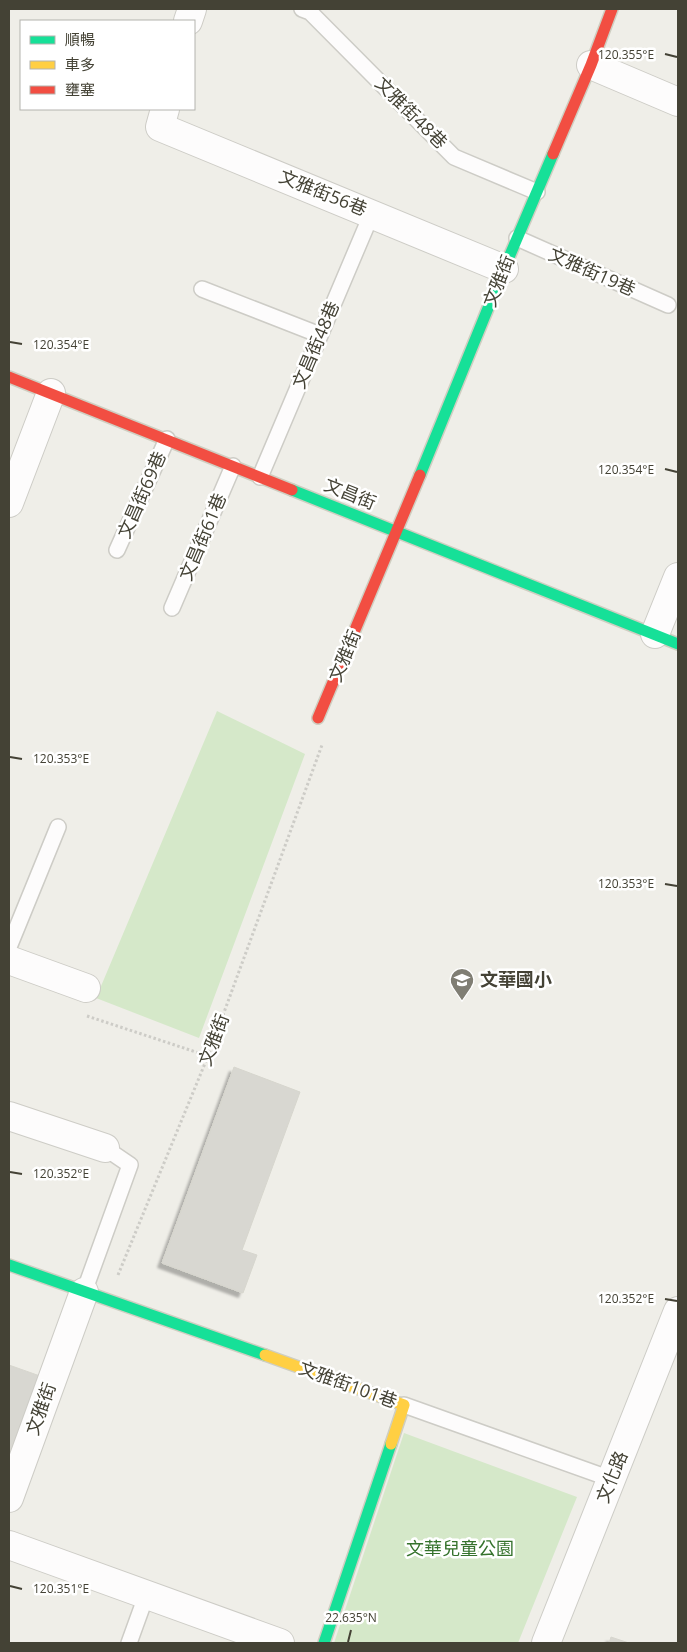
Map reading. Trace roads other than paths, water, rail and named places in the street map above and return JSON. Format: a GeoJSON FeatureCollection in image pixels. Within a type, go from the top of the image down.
{"type":"FeatureCollection","features":[{"type":"Feature","properties":{"kind":"street","name":"文雅街"},"geometry":{"type":"LineString","coordinates":[[318,718],[398,532],[504,269],[591,65],[612,9]]}},
{"type":"Feature","properties":{"kind":"street"},"geometry":{"type":"LineString","coordinates":[[591,65],[678,102]]}},
{"type":"Feature","properties":{"kind":"street","name":"文雅街56巷"},"geometry":{"type":"LineString","coordinates":[[165,110],[160,127],[504,269]]}},
{"type":"Feature","properties":{"kind":"street","name":"文昌街"},"geometry":{"type":"LineString","coordinates":[[9,376],[666,639]]}},
{"type":"Feature","properties":{"kind":"street"},"geometry":{"type":"LineString","coordinates":[[9,503],[51,393]]}},
{"type":"Feature","properties":{"kind":"street"},"geometry":{"type":"LineString","coordinates":[[666,639],[678,577]]}},
{"type":"Feature","properties":{"kind":"street"},"geometry":{"type":"LineString","coordinates":[[9,960],[86,988]]}},
{"type":"Feature","properties":{"kind":"street"},"geometry":{"type":"LineString","coordinates":[[9,1116],[105,1148]]}},
{"type":"Feature","properties":{"kind":"street","name":"文雅街101巷"},"geometry":{"type":"LineString","coordinates":[[9,1265],[404,1405]]}},
{"type":"Feature","properties":{"kind":"street","name":"文雅街"},"geometry":{"type":"LineString","coordinates":[[9,1498],[96,1296]]}},
{"type":"Feature","properties":{"kind":"street","name":"文化路"},"geometry":{"type":"LineString","coordinates":[[546,1643],[678,1311]]}},
{"type":"Feature","properties":{"kind":"street"},"geometry":{"type":"LineString","coordinates":[[324,1643],[404,1405]]}},
{"type":"Feature","properties":{"kind":"street"},"geometry":{"type":"LineString","coordinates":[[9,1545],[280,1643]]}},
{"type":"Feature","properties":{"kind":"lane","name":"文雅街48巷"},"geometry":{"type":"LineString","coordinates":[[302,9],[310,12],[454,157],[536,192]]}},
{"type":"Feature","properties":{"kind":"lane","name":"文昌街48巷"},"geometry":{"type":"LineString","coordinates":[[260,477],[372,213]]}},
{"type":"Feature","properties":{"kind":"lane","name":"文雅街19巷"},"geometry":{"type":"LineString","coordinates":[[517,238],[668,306]]}},
{"type":"Feature","properties":{"kind":"lane"},"geometry":{"type":"LineString","coordinates":[[202,289],[320,335]]}},
{"type":"Feature","properties":{"kind":"lane","name":"文昌街69巷"},"geometry":{"type":"LineString","coordinates":[[117,550],[168,439]]}},
{"type":"Feature","properties":{"kind":"lane","name":"文昌街61巷"},"geometry":{"type":"LineString","coordinates":[[172,608],[233,466]]}},
{"type":"Feature","properties":{"kind":"lane"},"geometry":{"type":"LineString","coordinates":[[9,947],[58,828]]}},
{"type":"Feature","properties":{"kind":"lane"},"geometry":{"type":"LineString","coordinates":[[96,1296],[130,1165],[105,1148]]}},
{"type":"Feature","properties":{"kind":"lane","name":"文雅街101巷"},"geometry":{"type":"LineString","coordinates":[[404,1405],[611,1479]]}},
{"type":"Feature","properties":{"kind":"lane"},"geometry":{"type":"LineString","coordinates":[[129,1643],[146,1596]]}},
{"type":"Feature","properties":{"kind":"place","name":"文華國小"},"geometry":{"type":"Point","coordinates":[462,1001]}},
{"type":"Feature","properties":{"kind":"park label","name":"文華兒童公園"},"geometry":{"type":"Point","coordinates":[460,1549]}}]}
